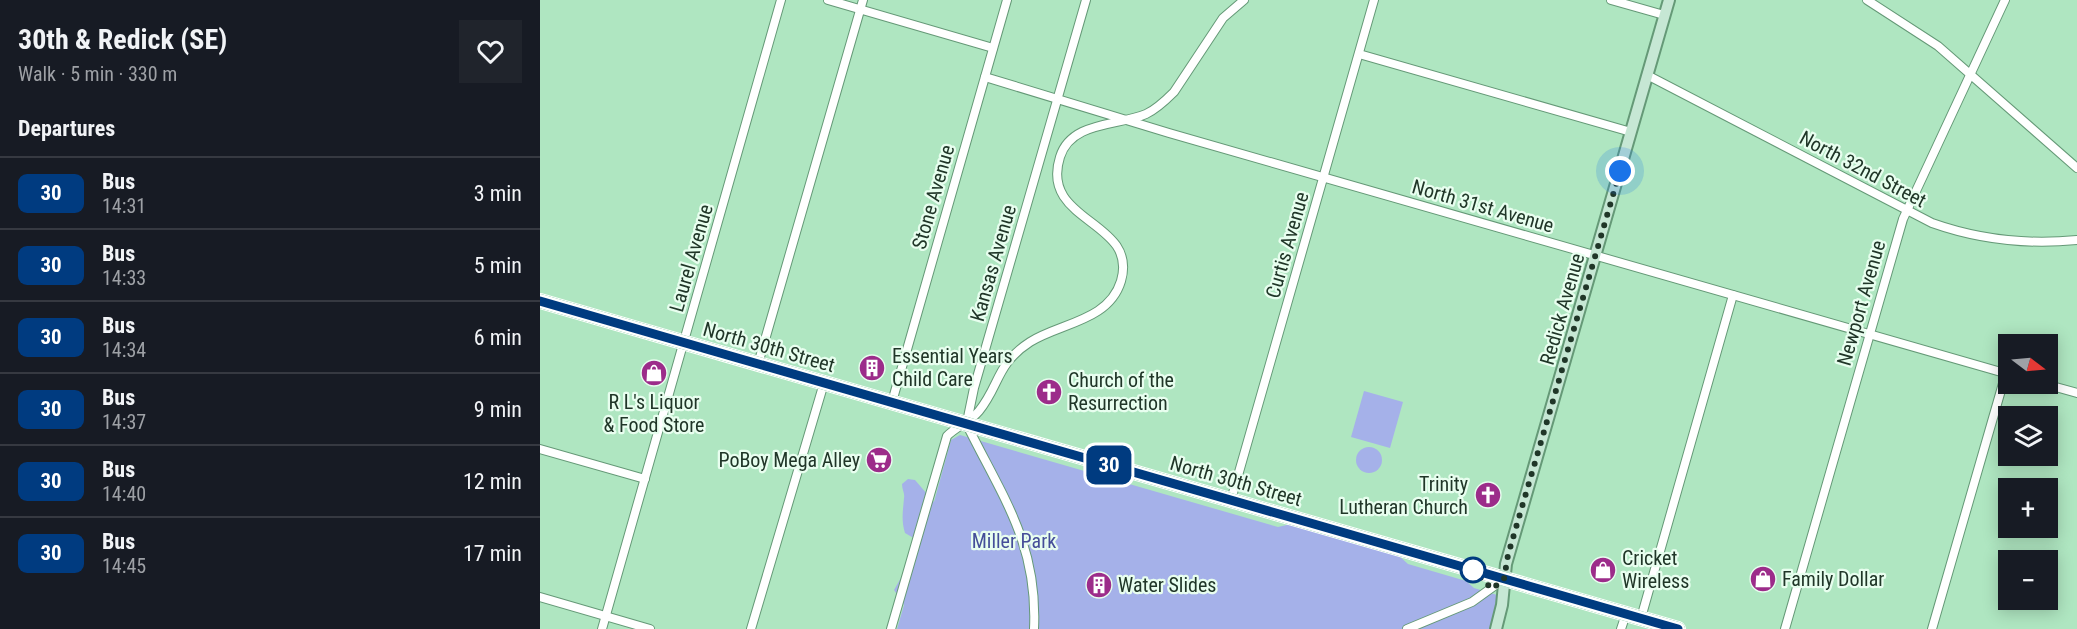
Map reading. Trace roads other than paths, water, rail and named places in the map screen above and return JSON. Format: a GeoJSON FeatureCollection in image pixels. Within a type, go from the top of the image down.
{"type":"FeatureCollection","features":[{"type":"Feature","properties":{"kind":"highway","name":"North 30th Street"},"geometry":{"type":"LineString","coordinates":[[540,301],[1678,629]]}},
{"type":"Feature","properties":{"kind":"street","name":"Laurel Avenue"},"geometry":{"type":"LineString","coordinates":[[602,629],[781,0]]}},
{"type":"Feature","properties":{"kind":"street"},"geometry":{"type":"LineString","coordinates":[[828,0],[993,48]]}},
{"type":"Feature","properties":{"kind":"street"},"geometry":{"type":"LineString","coordinates":[[758,364],[863,0]]}},
{"type":"Feature","properties":{"kind":"street","name":"Stone Avenue"},"geometry":{"type":"LineString","coordinates":[[892,402],[1007,0]]}},
{"type":"Feature","properties":{"kind":"street","name":"Kansas Avenue"},"geometry":{"type":"LineString","coordinates":[[967,424],[974,388],[1086,0]]}},
{"type":"Feature","properties":{"kind":"street"},"geometry":{"type":"LineString","coordinates":[[891,629],[948,434],[967,424],[982,407],[997,376],[1016,352],[1034,340],[1095,313],[1116,291],[1123,271],[1118,248],[1106,232],[1080,216],[1066,202],[1060,188],[1058,167],[1062,152],[1075,137],[1095,127],[1151,111],[1174,92],[1223,18],[1244,0]]}},
{"type":"Feature","properties":{"kind":"street","name":"Curtis Avenue"},"geometry":{"type":"LineString","coordinates":[[1231,500],[1374,0]]}},
{"type":"Feature","properties":{"kind":"street"},"geometry":{"type":"LineString","coordinates":[[1611,0],[1664,15]]}},
{"type":"Feature","properties":{"kind":"street","name":"Redick Avenue"},"geometry":{"type":"LineString","coordinates":[[1496,629],[1502,605],[1508,555],[1669,0]]}},
{"type":"Feature","properties":{"kind":"street"},"geometry":{"type":"LineString","coordinates":[[1867,0],[1915,29],[2077,168]]}},
{"type":"Feature","properties":{"kind":"street","name":"Newport Avenue"},"geometry":{"type":"LineString","coordinates":[[1785,629],[1906,210],[2005,0]]}},
{"type":"Feature","properties":{"kind":"street"},"geometry":{"type":"LineString","coordinates":[[1359,54],[1631,132]]}},
{"type":"Feature","properties":{"kind":"street","name":"North 32nd Street"},"geometry":{"type":"LineString","coordinates":[[1647,75],[1932,224],[1978,237],[2027,243],[2077,240]]}},
{"type":"Feature","properties":{"kind":"street","name":"North 31st Avenue"},"geometry":{"type":"LineString","coordinates":[[985,77],[1998,370]]}},
{"type":"Feature","properties":{"kind":"street"},"geometry":{"type":"LineString","coordinates":[[1641,618],[1733,295]]}},
{"type":"Feature","properties":{"kind":"street"},"geometry":{"type":"LineString","coordinates":[[751,629],[824,383]]}},
{"type":"Feature","properties":{"kind":"street"},"geometry":{"type":"LineString","coordinates":[[2058,388],[2077,393]]}},
{"type":"Feature","properties":{"kind":"street"},"geometry":{"type":"LineString","coordinates":[[1932,629],[2001,394]]}},
{"type":"Feature","properties":{"kind":"street"},"geometry":{"type":"LineString","coordinates":[[967,424],[1021,533],[1032,572],[1034,629]]}},
{"type":"Feature","properties":{"kind":"street"},"geometry":{"type":"LineString","coordinates":[[540,449],[645,479]]}},
{"type":"Feature","properties":{"kind":"street"},"geometry":{"type":"LineString","coordinates":[[1407,629],[1472,602],[1504,579]]}},
{"type":"Feature","properties":{"kind":"street"},"geometry":{"type":"LineString","coordinates":[[540,597],[650,629]]}},
{"type":"Feature","properties":{"kind":"street"},"geometry":{"type":"LineString","coordinates":[[1621,629],[1626,614]]}},
{"type":"Feature","properties":{"kind":"place","name":"Essential Years Child Care"},"geometry":{"type":"Point","coordinates":[872,368]}},
{"type":"Feature","properties":{"kind":"place","name":"R L's Liquor & Food Store"},"geometry":{"type":"Point","coordinates":[654,373]}},
{"type":"Feature","properties":{"kind":"place","name":"Church of the Resurrection"},"geometry":{"type":"Point","coordinates":[1049,392]}},
{"type":"Feature","properties":{"kind":"place","name":"PoBoy Mega Alley"},"geometry":{"type":"Point","coordinates":[879,460]}},
{"type":"Feature","properties":{"kind":"place","name":"Trinity Lutheran Church"},"geometry":{"type":"Point","coordinates":[1488,495]}},
{"type":"Feature","properties":{"kind":"place","name":"Cricket Wireless"},"geometry":{"type":"Point","coordinates":[1603,570]}},
{"type":"Feature","properties":{"kind":"place","name":"Family Dollar"},"geometry":{"type":"Point","coordinates":[1763,579]}},
{"type":"Feature","properties":{"kind":"place","name":"Water Slides"},"geometry":{"type":"Point","coordinates":[1099,585]}},
{"type":"Feature","properties":{"kind":"park label","name":"Miller Park"},"geometry":{"type":"Point","coordinates":[1014,541]}}]}
